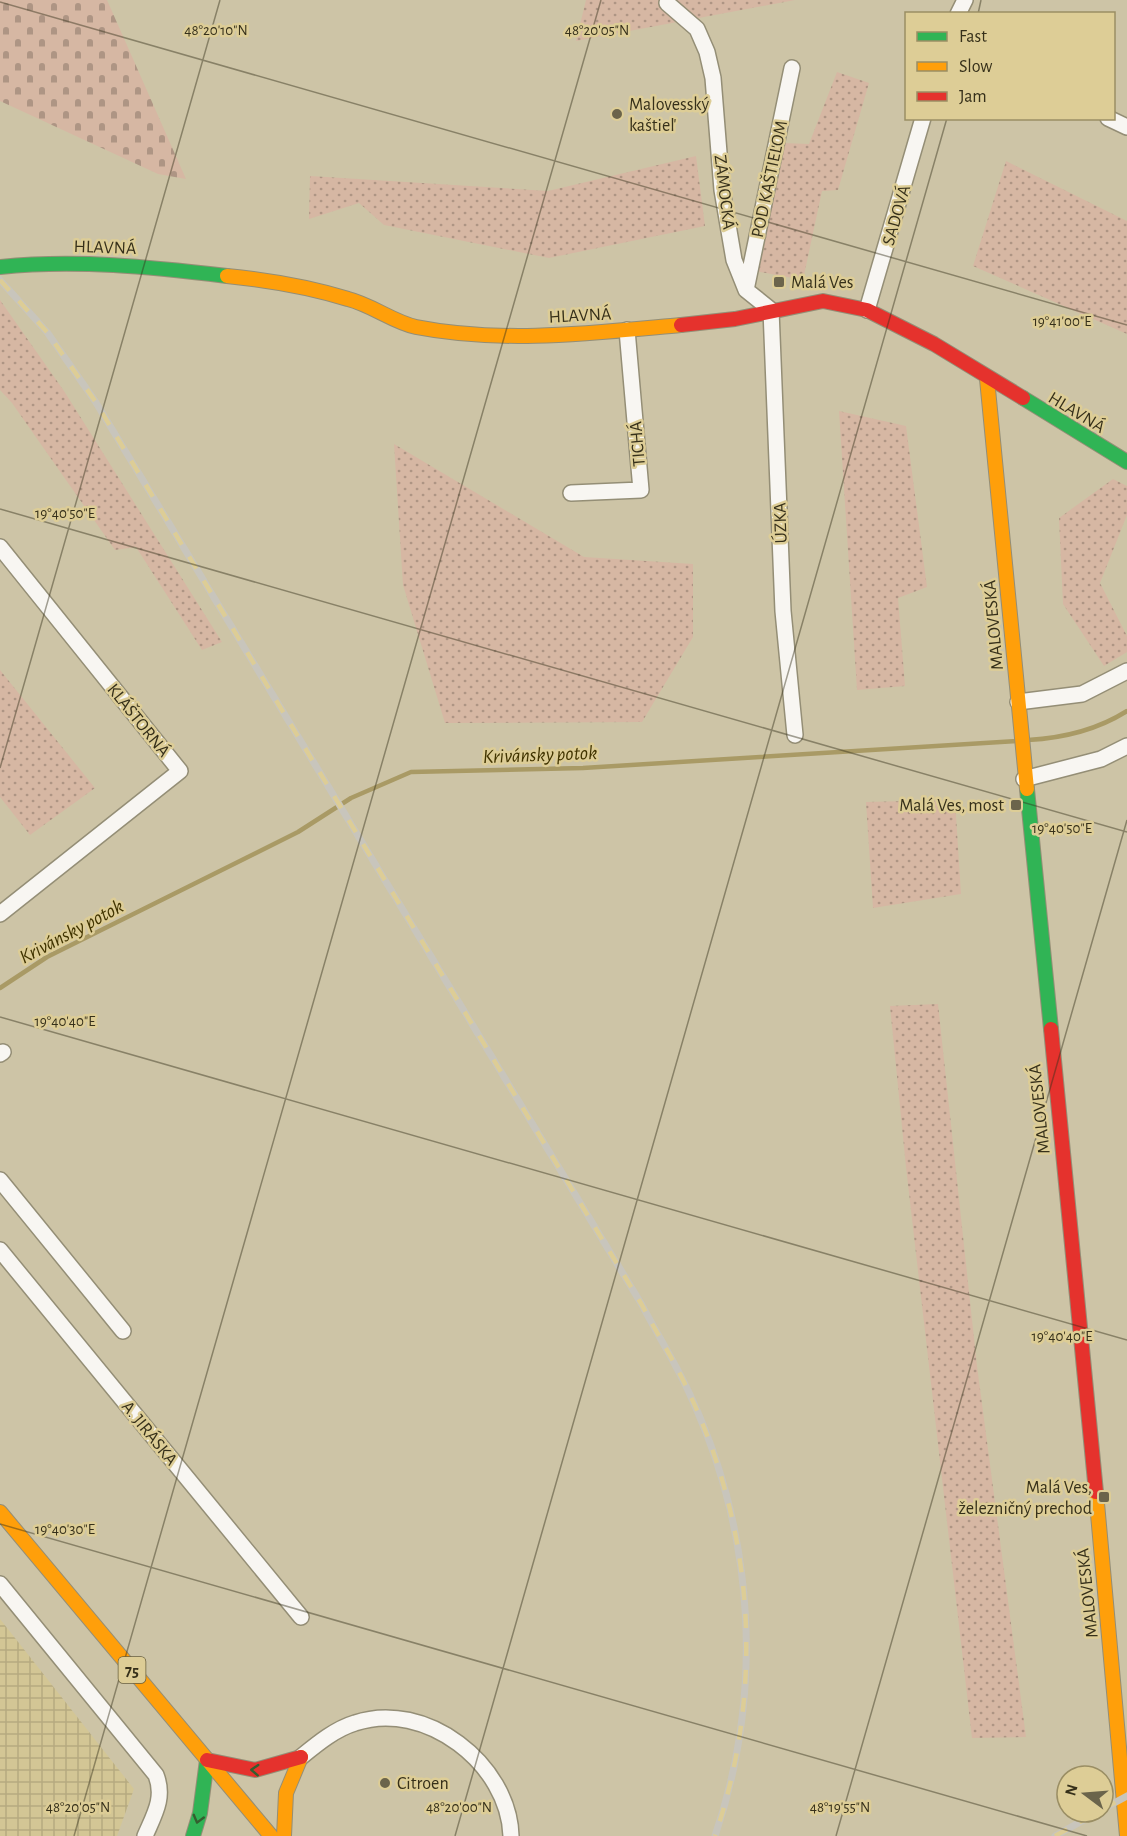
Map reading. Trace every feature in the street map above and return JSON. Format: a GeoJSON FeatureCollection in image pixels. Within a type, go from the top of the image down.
{"type":"FeatureCollection","features":[{"type":"Feature","properties":{"kind":"street","name":"ZÁMOCKÁ"},"geometry":{"type":"LineString","coordinates":[[667,3],[697,29],[707,52],[713,78],[722,190],[732,249],[746,290]]}},
{"type":"Feature","properties":{"kind":"street","name":"POD KAŠTIEĽOM"},"geometry":{"type":"LineString","coordinates":[[746,290],[792,68]]}},
{"type":"Feature","properties":{"kind":"street","name":"SADOVÁ"},"geometry":{"type":"LineString","coordinates":[[867,310],[922,120]]}},
{"type":"Feature","properties":{"kind":"street"},"geometry":{"type":"LineString","coordinates":[[1112,120],[1127,127]]}},
{"type":"Feature","properties":{"kind":"street","name":"HLAVNÁ"},"geometry":{"type":"LineString","coordinates":[[0,267],[30,264],[129,265],[260,279],[350,299],[413,326],[474,336],[502,337],[627,330],[735,319],[823,301],[867,310],[934,344],[987,379],[1127,462]]}},
{"type":"Feature","properties":{"kind":"street"},"geometry":{"type":"LineString","coordinates":[[746,290],[771,310]]}},
{"type":"Feature","properties":{"kind":"street","name":"ÚZKA"},"geometry":{"type":"LineString","coordinates":[[771,310],[783,611],[795,735]]}},
{"type":"Feature","properties":{"kind":"street","name":"TICHÁ"},"geometry":{"type":"LineString","coordinates":[[571,494],[640,490],[627,330]]}},
{"type":"Feature","properties":{"kind":"street","name":"MALOVESKÁ"},"geometry":{"type":"LineString","coordinates":[[987,379],[1119,1730],[1126,1836]]}},
{"type":"Feature","properties":{"kind":"street","name":"KLÁŠTORNÁ"},"geometry":{"type":"LineString","coordinates":[[0,547],[180,771],[0,914]]}},
{"type":"Feature","properties":{"kind":"street"},"geometry":{"type":"LineString","coordinates":[[1018,702],[1082,694],[1127,671]]}},
{"type":"Feature","properties":{"kind":"street"},"geometry":{"type":"LineString","coordinates":[[1024,775],[1101,759],[1127,746]]}},
{"type":"Feature","properties":{"kind":"street"},"geometry":{"type":"LineString","coordinates":[[0,1180],[123,1331]]}},
{"type":"Feature","properties":{"kind":"street","name":"A. JIRÁSKA"},"geometry":{"type":"LineString","coordinates":[[0,1250],[301,1617]]}},
{"type":"Feature","properties":{"kind":"street","name":"75"},"geometry":{"type":"LineString","coordinates":[[0,1512],[272,1836]]}},
{"type":"Feature","properties":{"kind":"street"},"geometry":{"type":"LineString","coordinates":[[0,1584],[156,1775],[160,1802],[145,1836]]}},
{"type":"Feature","properties":{"kind":"street"},"geometry":{"type":"LineString","coordinates":[[193,1836],[200,1814],[207,1760],[237,1769],[266,1771],[301,1757],[325,1738],[355,1722],[391,1717],[422,1723],[455,1741],[483,1766],[502,1795],[511,1836]]}},
{"type":"Feature","properties":{"kind":"street"},"geometry":{"type":"LineString","coordinates":[[284,1836],[286,1792],[301,1757]]}},
{"type":"Feature","properties":{"kind":"shaded area"},"geometry":{"type":"Polygon","coordinates":[[[0,1619],[134,1789],[117,1836],[0,1836],[0,1619]]]}},
{"type":"Feature","properties":{"kind":"green space"},"geometry":{"type":"Polygon","coordinates":[[[0,0],[107,0],[186,179],[158,174],[0,101],[0,0]]]}},
{"type":"Feature","properties":{"kind":"green space"},"geometry":{"type":"Polygon","coordinates":[[[586,0],[795,0],[576,41],[586,0]]]}},
{"type":"Feature","properties":{"kind":"green space"},"geometry":{"type":"Polygon","coordinates":[[[837,72],[869,83],[838,190],[822,191],[803,280],[755,271],[783,143],[809,144],[837,72]]]}},
{"type":"Feature","properties":{"kind":"green space"},"geometry":{"type":"Polygon","coordinates":[[[696,156],[705,226],[549,258],[384,225],[359,203],[309,219],[310,176],[548,191],[696,156]]]}},
{"type":"Feature","properties":{"kind":"green space"},"geometry":{"type":"Polygon","coordinates":[[[1006,161],[1127,221],[1127,334],[973,266],[1006,161]]]}},
{"type":"Feature","properties":{"kind":"green space"},"geometry":{"type":"Polygon","coordinates":[[[0,300],[64,391],[222,642],[202,650],[136,547],[115,550],[12,403],[0,390],[0,300]]]}},
{"type":"Feature","properties":{"kind":"green space"},"geometry":{"type":"Polygon","coordinates":[[[839,411],[906,426],[927,587],[898,598],[905,686],[857,690],[839,411]]]}},
{"type":"Feature","properties":{"kind":"green space"},"geometry":{"type":"Polygon","coordinates":[[[394,444],[584,557],[693,564],[693,637],[642,722],[445,723],[403,585],[394,444]]]}},
{"type":"Feature","properties":{"kind":"green space"},"geometry":{"type":"Polygon","coordinates":[[[1113,479],[1127,486],[1127,515],[1100,583],[1127,636],[1127,652],[1104,666],[1063,604],[1059,518],[1113,479]]]}},
{"type":"Feature","properties":{"kind":"green space"},"geometry":{"type":"Polygon","coordinates":[[[0,670],[95,788],[30,835],[0,797],[0,670]]]}},
{"type":"Feature","properties":{"kind":"green space"},"geometry":{"type":"Polygon","coordinates":[[[955,800],[961,894],[873,908],[866,802],[955,800]]]}},
{"type":"Feature","properties":{"kind":"green space"},"geometry":{"type":"Polygon","coordinates":[[[938,1004],[977,1366],[1026,1737],[972,1738],[906,1167],[890,1006],[938,1004]]]}},
{"type":"Feature","properties":{"kind":"waterway","name":"Krivánsky potok"},"geometry":{"type":"LineString","coordinates":[[1028,740],[1080,732],[1116,718],[1127,711]]}},
{"type":"Feature","properties":{"kind":"waterway","name":"Krivánsky potok"},"geometry":{"type":"LineString","coordinates":[[0,988],[47,957],[298,832],[351,798],[411,772],[583,768],[1017,741]]}},
{"type":"Feature","properties":{"kind":"railway"},"geometry":{"type":"LineString","coordinates":[[0,280],[47,332],[95,401],[642,1305],[680,1373],[712,1450],[729,1504],[740,1559],[745,1615],[746,1670],[741,1726],[731,1781],[715,1836]]}},
{"type":"Feature","properties":{"kind":"railway"},"geometry":{"type":"LineString","coordinates":[[1115,1802],[1127,1796]]}},
{"type":"Feature","properties":{"kind":"railway"},"geometry":{"type":"LineString","coordinates":[[1055,1836],[1076,1824]]}},
{"type":"Feature","properties":{"kind":"traffic: fast"},"geometry":{"type":"LineString","coordinates":[[0,267],[85,264],[142,267],[227,276]]}},
{"type":"Feature","properties":{"kind":"traffic: fast"},"geometry":{"type":"LineString","coordinates":[[1023,398],[1127,462]]}},
{"type":"Feature","properties":{"kind":"traffic: fast"},"geometry":{"type":"LineString","coordinates":[[1027,789],[1051,1029]]}},
{"type":"Feature","properties":{"kind":"traffic: fast"},"geometry":{"type":"LineString","coordinates":[[193,1836],[200,1813],[207,1760]]}},
{"type":"Feature","properties":{"kind":"traffic: slow"},"geometry":{"type":"LineString","coordinates":[[227,276],[318,291],[366,305],[407,325],[449,332],[515,336],[681,325]]}},
{"type":"Feature","properties":{"kind":"traffic: slow"},"geometry":{"type":"LineString","coordinates":[[987,379],[1027,789]]}},
{"type":"Feature","properties":{"kind":"traffic: slow"},"geometry":{"type":"LineString","coordinates":[[1096,1492],[1127,1836]]}},
{"type":"Feature","properties":{"kind":"traffic: slow"},"geometry":{"type":"LineString","coordinates":[[0,1512],[271,1836]]}},
{"type":"Feature","properties":{"kind":"traffic: slow"},"geometry":{"type":"LineString","coordinates":[[284,1836],[286,1793],[301,1757]]}},
{"type":"Feature","properties":{"kind":"traffic: jam"},"geometry":{"type":"LineString","coordinates":[[681,325],[735,319],[823,301],[867,310],[934,344],[1023,398]]}},
{"type":"Feature","properties":{"kind":"traffic: jam"},"geometry":{"type":"LineString","coordinates":[[1051,1029],[1096,1492]]}},
{"type":"Feature","properties":{"kind":"traffic: jam"},"geometry":{"type":"LineString","coordinates":[[207,1760],[255,1770],[301,1757]]}},
{"type":"Feature","properties":{"kind":"place","name":"Malovesský kaštieľ"},"geometry":{"type":"Point","coordinates":[617,114]}},
{"type":"Feature","properties":{"kind":"place","name":"Malá Ves"},"geometry":{"type":"Point","coordinates":[779,282]}},
{"type":"Feature","properties":{"kind":"place","name":"Malá Ves, most"},"geometry":{"type":"Point","coordinates":[1016,805]}},
{"type":"Feature","properties":{"kind":"place","name":"Malá Ves, železničný prechod"},"geometry":{"type":"Point","coordinates":[1104,1497]}},
{"type":"Feature","properties":{"kind":"place","name":"Citroen"},"geometry":{"type":"Point","coordinates":[385,1783]}}]}
